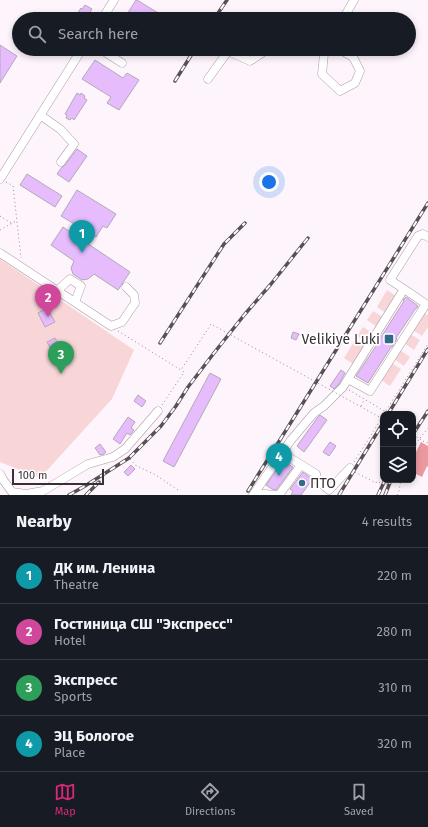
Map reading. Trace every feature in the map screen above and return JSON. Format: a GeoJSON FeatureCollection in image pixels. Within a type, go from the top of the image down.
{"type":"FeatureCollection","features":[{"type":"Feature","properties":{"kind":"street"},"geometry":{"type":"LineString","coordinates":[[106,12],[114,0]]}},
{"type":"Feature","properties":{"kind":"street"},"geometry":{"type":"LineString","coordinates":[[347,12],[354,0]]}},
{"type":"Feature","properties":{"kind":"street"},"geometry":{"type":"LineString","coordinates":[[0,179],[78,56]]}},
{"type":"Feature","properties":{"kind":"street"},"geometry":{"type":"LineString","coordinates":[[111,56],[122,63]]}},
{"type":"Feature","properties":{"kind":"street"},"geometry":{"type":"LineString","coordinates":[[208,79],[224,56]]}},
{"type":"Feature","properties":{"kind":"street"},"geometry":{"type":"LineString","coordinates":[[239,56],[250,61],[258,56]]}},
{"type":"Feature","properties":{"kind":"street"},"geometry":{"type":"LineString","coordinates":[[324,56],[322,74],[340,91],[355,83],[360,71],[351,56]]}},
{"type":"Feature","properties":{"kind":"street"},"geometry":{"type":"LineString","coordinates":[[40,115],[60,130],[74,144],[61,162]]}},
{"type":"Feature","properties":{"kind":"street"},"geometry":{"type":"LineString","coordinates":[[348,379],[370,391],[426,304],[390,280],[418,236],[423,234],[428,237]]}},
{"type":"Feature","properties":{"kind":"street"},"geometry":{"type":"LineString","coordinates":[[0,253],[111,326],[122,322],[135,302],[134,295],[126,288]]}},
{"type":"Feature","properties":{"kind":"street"},"geometry":{"type":"LineString","coordinates":[[57,291],[70,280],[81,286],[75,302]]}},
{"type":"Feature","properties":{"kind":"street"},"geometry":{"type":"LineString","coordinates":[[254,494],[291,440],[314,413],[324,406],[343,387],[404,289]]}},
{"type":"Feature","properties":{"kind":"street"},"geometry":{"type":"LineString","coordinates":[[2,478],[12,492],[26,494],[43,491],[88,464],[113,457],[125,449],[158,412]]}},
{"type":"Feature","properties":{"kind":"street"},"geometry":{"type":"LineString","coordinates":[[282,453],[316,474],[318,481],[329,490],[350,468]]}},
{"type":"Feature","properties":{"kind":"street"},"geometry":{"type":"LineString","coordinates":[[279,495],[300,465]]}},
{"type":"Feature","properties":{"kind":"street"},"geometry":{"type":"LineString","coordinates":[[254,494],[275,495]]}},
{"type":"Feature","properties":{"kind":"path"},"geometry":{"type":"LineString","coordinates":[[0,179],[13,186],[22,268]]}},
{"type":"Feature","properties":{"kind":"path"},"geometry":{"type":"LineString","coordinates":[[0,216],[12,224]]}},
{"type":"Feature","properties":{"kind":"path"},"geometry":{"type":"LineString","coordinates":[[0,230],[17,221]]}},
{"type":"Feature","properties":{"kind":"path"},"geometry":{"type":"LineString","coordinates":[[181,370],[211,324],[380,416]]}},
{"type":"Feature","properties":{"kind":"path"},"geometry":{"type":"LineString","coordinates":[[125,335],[184,372],[158,412]]}},
{"type":"Feature","properties":{"kind":"path"},"geometry":{"type":"LineString","coordinates":[[386,411],[428,344]]}},
{"type":"Feature","properties":{"kind":"path"},"geometry":{"type":"LineString","coordinates":[[343,387],[365,399],[382,411]]}},
{"type":"Feature","properties":{"kind":"path"},"geometry":{"type":"LineString","coordinates":[[361,406],[365,399]]}},
{"type":"Feature","properties":{"kind":"path"},"geometry":{"type":"LineString","coordinates":[[380,422],[350,468],[376,483],[377,481],[380,482]]}},
{"type":"Feature","properties":{"kind":"path"},"geometry":{"type":"LineString","coordinates":[[415,447],[428,428]]}},
{"type":"Feature","properties":{"kind":"path"},"geometry":{"type":"LineString","coordinates":[[416,436],[428,443]]}},
{"type":"Feature","properties":{"kind":"path"},"geometry":{"type":"LineString","coordinates":[[125,449],[129,458],[135,465],[154,474],[178,490]]}},
{"type":"Feature","properties":{"kind":"path"},"geometry":{"type":"LineString","coordinates":[[381,483],[386,485],[392,483]]}},
{"type":"Feature","properties":{"kind":"path"},"geometry":{"type":"LineString","coordinates":[[397,495],[400,483]]}},
{"type":"Feature","properties":{"kind":"shaded area"},"geometry":{"type":"Polygon","coordinates":[[[0,259],[134,350],[112,399],[40,478],[0,462],[0,259]]]}},
{"type":"Feature","properties":{"kind":"shaded area"},"geometry":{"type":"Polygon","coordinates":[[[387,290],[396,296],[386,313],[377,307],[387,290]]]}},
{"type":"Feature","properties":{"kind":"shaded area"},"geometry":{"type":"Polygon","coordinates":[[[373,311],[383,317],[377,327],[367,320],[373,311]]]}},
{"type":"Feature","properties":{"kind":"shaded area"},"geometry":{"type":"Polygon","coordinates":[[[424,313],[428,315],[428,327],[422,336],[413,330],[424,313]]]}},
{"type":"Feature","properties":{"kind":"shaded area"},"geometry":{"type":"Polygon","coordinates":[[[363,327],[373,333],[367,343],[357,336],[363,327]]]}},
{"type":"Feature","properties":{"kind":"shaded area"},"geometry":{"type":"Polygon","coordinates":[[[410,334],[420,340],[414,350],[404,343],[410,334]]]}},
{"type":"Feature","properties":{"kind":"shaded area"},"geometry":{"type":"Polygon","coordinates":[[[355,340],[364,346],[353,364],[344,358],[355,340]]]}},
{"type":"Feature","properties":{"kind":"shaded area"},"geometry":{"type":"Polygon","coordinates":[[[400,350],[410,357],[404,366],[394,359],[400,350]]]}},
{"type":"Feature","properties":{"kind":"shaded area"},"geometry":{"type":"Polygon","coordinates":[[[392,363],[401,369],[390,386],[381,380],[392,363]]]}},
{"type":"Feature","properties":{"kind":"shaded area"},"geometry":{"type":"Polygon","coordinates":[[[421,442],[428,446],[428,467],[427,466],[422,477],[416,474],[416,452],[421,442]]]}},
{"type":"Feature","properties":{"kind":"building"},"geometry":{"type":"Polygon","coordinates":[[[137,0],[157,12],[128,12],[137,0]]]}},
{"type":"Feature","properties":{"kind":"building"},"geometry":{"type":"Polygon","coordinates":[[[85,5],[92,9],[90,12],[78,12],[81,8],[82,9],[85,5]]]}},
{"type":"Feature","properties":{"kind":"building"},"geometry":{"type":"Polygon","coordinates":[[[0,45],[12,53],[12,56],[17,56],[0,83],[0,45]]]}},
{"type":"Feature","properties":{"kind":"building"},"geometry":{"type":"Polygon","coordinates":[[[95,60],[123,78],[127,73],[139,80],[119,110],[107,103],[111,97],[82,79],[95,60]]]}},
{"type":"Feature","properties":{"kind":"building"},"geometry":{"type":"Polygon","coordinates":[[[77,93],[80,95],[81,93],[87,100],[74,120],[72,118],[70,120],[66,118],[67,115],[65,114],[77,93]]]}},
{"type":"Feature","properties":{"kind":"building"},"geometry":{"type":"Polygon","coordinates":[[[77,149],[87,156],[69,182],[57,174],[77,149]]]}},
{"type":"Feature","properties":{"kind":"building"},"geometry":{"type":"Polygon","coordinates":[[[27,174],[62,196],[55,207],[20,185],[27,174]]]}},
{"type":"Feature","properties":{"kind":"building"},"geometry":{"type":"Polygon","coordinates":[[[77,190],[116,214],[107,228],[103,226],[96,237],[61,216],[77,190]]]}},
{"type":"Feature","properties":{"kind":"building"},"geometry":{"type":"Polygon","coordinates":[[[63,227],[130,272],[118,290],[94,274],[88,279],[82,280],[73,274],[71,268],[74,261],[51,245],[63,227]]]}},
{"type":"Feature","properties":{"kind":"building"},"geometry":{"type":"Polygon","coordinates":[[[406,297],[418,306],[368,383],[356,376],[406,297]]]}},
{"type":"Feature","properties":{"kind":"building"},"geometry":{"type":"Polygon","coordinates":[[[47,308],[55,322],[45,327],[38,313],[47,308]]]}},
{"type":"Feature","properties":{"kind":"building"},"geometry":{"type":"Polygon","coordinates":[[[293,332],[299,334],[296,340],[291,338],[293,332]]]}},
{"type":"Feature","properties":{"kind":"building"},"geometry":{"type":"Polygon","coordinates":[[[55,338],[65,356],[58,361],[47,342],[55,338]]]}},
{"type":"Feature","properties":{"kind":"building"},"geometry":{"type":"Polygon","coordinates":[[[341,370],[345,373],[339,384],[334,389],[330,386],[341,370]]]}},
{"type":"Feature","properties":{"kind":"building"},"geometry":{"type":"Polygon","coordinates":[[[210,373],[221,379],[174,467],[163,461],[210,373]]]}},
{"type":"Feature","properties":{"kind":"building"},"geometry":{"type":"Polygon","coordinates":[[[138,395],[146,401],[142,407],[134,401],[138,395]]]}},
{"type":"Feature","properties":{"kind":"building"},"geometry":{"type":"Polygon","coordinates":[[[320,415],[327,420],[304,452],[297,446],[320,415]]]}},
{"type":"Feature","properties":{"kind":"building"},"geometry":{"type":"Polygon","coordinates":[[[128,417],[135,422],[131,428],[134,430],[130,435],[127,433],[120,444],[113,439],[128,417]]]}},
{"type":"Feature","properties":{"kind":"building"},"geometry":{"type":"Polygon","coordinates":[[[330,442],[336,446],[329,456],[323,452],[330,442]]]}},
{"type":"Feature","properties":{"kind":"building"},"geometry":{"type":"Polygon","coordinates":[[[100,444],[106,452],[100,455],[95,448],[100,444]]]}},
{"type":"Feature","properties":{"kind":"building"},"geometry":{"type":"Polygon","coordinates":[[[283,461],[293,467],[276,490],[272,489],[266,485],[283,461]]]}},
{"type":"Feature","properties":{"kind":"building"},"geometry":{"type":"Polygon","coordinates":[[[131,465],[135,469],[128,476],[124,472],[131,465]]]}},
{"type":"Feature","properties":{"kind":"building","name":"ПТО"},"geometry":{"type":"Polygon","coordinates":[[[303,472],[312,480],[301,495],[291,495],[293,491],[290,489],[303,472]]]}},
{"type":"Feature","properties":{"kind":"railway"},"geometry":{"type":"LineString","coordinates":[[219,12],[227,0]]}},
{"type":"Feature","properties":{"kind":"railway"},"geometry":{"type":"LineString","coordinates":[[175,81],[191,56]]}},
{"type":"Feature","properties":{"kind":"railway"},"geometry":{"type":"LineString","coordinates":[[248,491],[428,203]]}},
{"type":"Feature","properties":{"kind":"railway"},"geometry":{"type":"LineString","coordinates":[[160,343],[224,244],[245,223]]}},
{"type":"Feature","properties":{"kind":"railway"},"geometry":{"type":"LineString","coordinates":[[69,495],[129,458],[161,426],[214,353],[308,238]]}},
{"type":"Feature","properties":{"kind":"railway"},"geometry":{"type":"LineString","coordinates":[[390,411],[428,349]]}},
{"type":"Feature","properties":{"kind":"railway"},"geometry":{"type":"LineString","coordinates":[[416,429],[428,411]]}},
{"type":"Feature","properties":{"kind":"railway"},"geometry":{"type":"LineString","coordinates":[[339,495],[380,428]]}},
{"type":"Feature","properties":{"kind":"railway"},"geometry":{"type":"LineString","coordinates":[[86,495],[99,482]]}},
{"type":"Feature","properties":{"kind":"railway"},"geometry":{"type":"LineString","coordinates":[[378,495],[384,483]]}},
{"type":"Feature","properties":{"kind":"railway"},"geometry":{"type":"LineString","coordinates":[[385,495],[390,483]]}},
{"type":"Feature","properties":{"kind":"place","name":"ДК им. Ленина"},"geometry":{"type":"Point","coordinates":[82,253]}},
{"type":"Feature","properties":{"kind":"place","name":"Гостиница СШ \"Экспресс\""},"geometry":{"type":"Point","coordinates":[48,317]}},
{"type":"Feature","properties":{"kind":"place","name":"Velikiye Luki"},"geometry":{"type":"Point","coordinates":[389,339]}},
{"type":"Feature","properties":{"kind":"place","name":"Экспресс"},"geometry":{"type":"Point","coordinates":[61,374]}},
{"type":"Feature","properties":{"kind":"place","name":"ЭЦ Бологое"},"geometry":{"type":"Point","coordinates":[279,476]}},
{"type":"Feature","properties":{"kind":"place","name":"ПТО"},"geometry":{"type":"Point","coordinates":[302,483]}}]}
